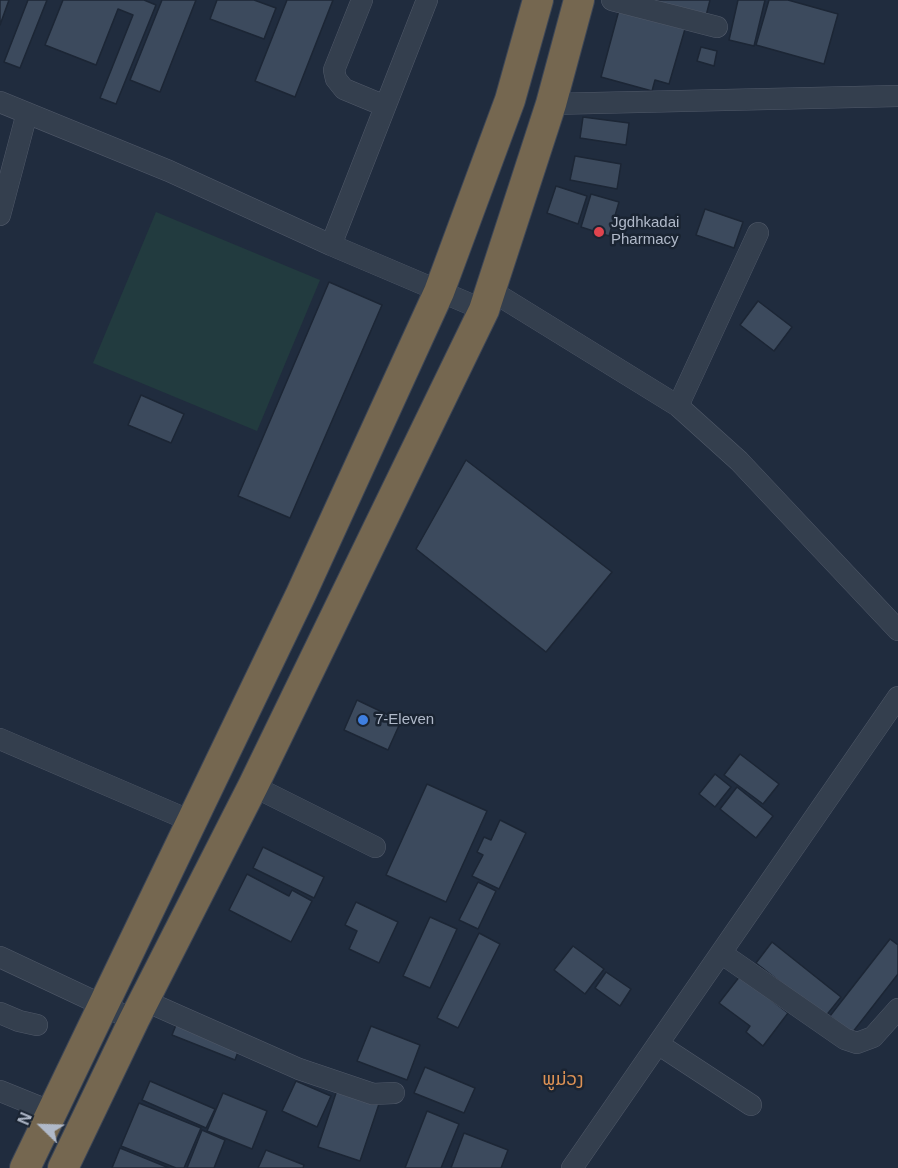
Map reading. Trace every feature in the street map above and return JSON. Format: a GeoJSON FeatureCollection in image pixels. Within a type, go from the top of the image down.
{"type":"FeatureCollection","features":[{"type":"Feature","properties":{"kind":"highway"},"geometry":{"type":"LineString","coordinates":[[25,1168],[301,594],[439,292],[510,100],[538,0]]}},
{"type":"Feature","properties":{"kind":"highway"},"geometry":{"type":"LineString","coordinates":[[63,1168],[139,1010],[253,786],[487,300],[551,104],[579,0]]}},
{"type":"Feature","properties":{"kind":"street"},"geometry":{"type":"LineString","coordinates":[[362,0],[334,70],[336,79],[344,89],[385,106]]}},
{"type":"Feature","properties":{"kind":"street"},"geometry":{"type":"LineString","coordinates":[[331,245],[426,0]]}},
{"type":"Feature","properties":{"kind":"street"},"geometry":{"type":"LineString","coordinates":[[612,0],[717,27]]}},
{"type":"Feature","properties":{"kind":"street"},"geometry":{"type":"LineString","coordinates":[[551,104],[898,96]]}},
{"type":"Feature","properties":{"kind":"street"},"geometry":{"type":"LineString","coordinates":[[0,102],[169,171],[439,292],[487,300],[678,406],[739,461],[898,630]]}},
{"type":"Feature","properties":{"kind":"street"},"geometry":{"type":"LineString","coordinates":[[0,214],[27,113]]}},
{"type":"Feature","properties":{"kind":"street"},"geometry":{"type":"LineString","coordinates":[[678,406],[758,233]]}},
{"type":"Feature","properties":{"kind":"street"},"geometry":{"type":"LineString","coordinates":[[572,1168],[898,697]]}},
{"type":"Feature","properties":{"kind":"street"},"geometry":{"type":"LineString","coordinates":[[0,739],[191,821]]}},
{"type":"Feature","properties":{"kind":"street"},"geometry":{"type":"LineString","coordinates":[[253,786],[375,847]]}},
{"type":"Feature","properties":{"kind":"street"},"geometry":{"type":"LineString","coordinates":[[721,953],[838,1034],[857,1043],[873,1037],[898,1009]]}},
{"type":"Feature","properties":{"kind":"street"},"geometry":{"type":"LineString","coordinates":[[0,957],[105,1005],[139,1010],[298,1069],[373,1094],[394,1094]]}},
{"type":"Feature","properties":{"kind":"street"},"geometry":{"type":"LineString","coordinates":[[0,1013],[18,1021],[37,1025]]}},
{"type":"Feature","properties":{"kind":"street"},"geometry":{"type":"LineString","coordinates":[[658,1044],[751,1105]]}},
{"type":"Feature","properties":{"kind":"street"},"geometry":{"type":"LineString","coordinates":[[0,1091],[52,1112]]}},
{"type":"Feature","properties":{"kind":"green space"},"geometry":{"type":"Polygon","coordinates":[[[156,212],[320,280],[257,431],[93,363],[156,212]]]}},
{"type":"Feature","properties":{"kind":"building"},"geometry":{"type":"Polygon","coordinates":[[[0,0],[9,0],[0,25],[0,0]]]}},
{"type":"Feature","properties":{"kind":"building"},"geometry":{"type":"Polygon","coordinates":[[[28,0],[47,0],[20,68],[4,62],[28,0]]]}},
{"type":"Feature","properties":{"kind":"building"},"geometry":{"type":"Polygon","coordinates":[[[63,0],[144,0],[156,5],[116,104],[100,98],[133,15],[118,9],[96,65],[45,45],[63,0]]]}},
{"type":"Feature","properties":{"kind":"building"},"geometry":{"type":"Polygon","coordinates":[[[162,0],[196,0],[160,92],[130,80],[162,0]]]}},
{"type":"Feature","properties":{"kind":"building"},"geometry":{"type":"Polygon","coordinates":[[[217,0],[254,0],[276,8],[264,39],[210,19],[217,0]]]}},
{"type":"Feature","properties":{"kind":"building"},"geometry":{"type":"Polygon","coordinates":[[[287,0],[333,0],[295,97],[255,81],[287,0]]]}},
{"type":"Feature","properties":{"kind":"building"},"geometry":{"type":"Polygon","coordinates":[[[639,0],[710,0],[705,20],[639,0]]]}},
{"type":"Feature","properties":{"kind":"building"},"geometry":{"type":"Polygon","coordinates":[[[738,0],[765,0],[754,46],[729,40],[738,0]]]}},
{"type":"Feature","properties":{"kind":"building"},"geometry":{"type":"Polygon","coordinates":[[[769,0],[788,0],[838,14],[824,64],[756,45],[769,0]]]}},
{"type":"Feature","properties":{"kind":"building"},"geometry":{"type":"Polygon","coordinates":[[[619,10],[685,29],[669,84],[655,80],[652,91],[601,77],[619,10]]]}},
{"type":"Feature","properties":{"kind":"building"},"geometry":{"type":"Polygon","coordinates":[[[701,47],[717,51],[714,66],[697,61],[701,47]]]}},
{"type":"Feature","properties":{"kind":"building"},"geometry":{"type":"Polygon","coordinates":[[[583,117],[629,123],[626,145],[580,138],[583,117]]]}},
{"type":"Feature","properties":{"kind":"building"},"geometry":{"type":"Polygon","coordinates":[[[575,156],[621,164],[617,189],[570,180],[575,156]]]}},
{"type":"Feature","properties":{"kind":"building"},"geometry":{"type":"Polygon","coordinates":[[[556,186],[587,196],[578,224],[547,213],[556,186]]]}},
{"type":"Feature","properties":{"kind":"building"},"geometry":{"type":"Polygon","coordinates":[[[591,194],[619,202],[609,236],[581,227],[591,194]]]}},
{"type":"Feature","properties":{"kind":"building"},"geometry":{"type":"Polygon","coordinates":[[[705,209],[743,222],[734,248],[696,235],[705,209]]]}},
{"type":"Feature","properties":{"kind":"building"},"geometry":{"type":"Polygon","coordinates":[[[329,282],[382,305],[290,518],[238,496],[329,282]]]}},
{"type":"Feature","properties":{"kind":"building"},"geometry":{"type":"Polygon","coordinates":[[[758,301],[792,327],[774,351],[740,325],[758,301]]]}},
{"type":"Feature","properties":{"kind":"building"},"geometry":{"type":"Polygon","coordinates":[[[141,395],[184,414],[171,443],[128,425],[141,395]]]}},
{"type":"Feature","properties":{"kind":"building"},"geometry":{"type":"Polygon","coordinates":[[[466,460],[612,572],[546,652],[416,549],[466,460]]]}},
{"type":"Feature","properties":{"kind":"building"},"geometry":{"type":"Polygon","coordinates":[[[357,700],[401,721],[388,750],[344,730],[357,700]]]}},
{"type":"Feature","properties":{"kind":"building"},"geometry":{"type":"Polygon","coordinates":[[[740,754],[779,784],[763,804],[724,775],[740,754]]]}},
{"type":"Feature","properties":{"kind":"building"},"geometry":{"type":"Polygon","coordinates":[[[715,774],[731,787],[715,807],[699,794],[715,774]]]}},
{"type":"Feature","properties":{"kind":"building"},"geometry":{"type":"Polygon","coordinates":[[[427,784],[487,811],[446,902],[386,875],[427,784]]]}},
{"type":"Feature","properties":{"kind":"building"},"geometry":{"type":"Polygon","coordinates":[[[737,787],[773,816],[756,838],[720,809],[737,787]]]}},
{"type":"Feature","properties":{"kind":"building"},"geometry":{"type":"Polygon","coordinates":[[[500,820],[526,833],[499,889],[472,876],[483,855],[477,852],[484,837],[491,840],[500,820]]]}},
{"type":"Feature","properties":{"kind":"building"},"geometry":{"type":"Polygon","coordinates":[[[263,847],[324,877],[314,898],[253,868],[263,847]]]}},
{"type":"Feature","properties":{"kind":"building"},"geometry":{"type":"Polygon","coordinates":[[[247,874],[289,896],[292,890],[312,901],[291,942],[229,910],[247,874]]]}},
{"type":"Feature","properties":{"kind":"building"},"geometry":{"type":"Polygon","coordinates":[[[478,882],[496,891],[478,929],[459,920],[478,882]]]}},
{"type":"Feature","properties":{"kind":"building"},"geometry":{"type":"Polygon","coordinates":[[[356,902],[398,922],[379,963],[349,949],[357,931],[345,925],[356,902]]]}},
{"type":"Feature","properties":{"kind":"building"},"geometry":{"type":"Polygon","coordinates":[[[430,917],[457,929],[430,988],[403,976],[430,917]]]}},
{"type":"Feature","properties":{"kind":"building"},"geometry":{"type":"Polygon","coordinates":[[[479,933],[500,944],[458,1028],[437,1018],[479,933]]]}},
{"type":"Feature","properties":{"kind":"building"},"geometry":{"type":"Polygon","coordinates":[[[890,939],[898,945],[898,974],[852,1033],[830,1016],[890,939]]]}},
{"type":"Feature","properties":{"kind":"building"},"geometry":{"type":"Polygon","coordinates":[[[772,942],[841,997],[825,1017],[756,963],[772,942]]]}},
{"type":"Feature","properties":{"kind":"building"},"geometry":{"type":"Polygon","coordinates":[[[573,946],[604,969],[585,994],[554,970],[573,946]]]}},
{"type":"Feature","properties":{"kind":"building"},"geometry":{"type":"Polygon","coordinates":[[[606,972],[631,989],[620,1006],[595,988],[606,972]]]}},
{"type":"Feature","properties":{"kind":"building"},"geometry":{"type":"Polygon","coordinates":[[[740,976],[788,1013],[763,1046],[746,1032],[750,1026],[719,1003],[740,976]]]}},
{"type":"Feature","properties":{"kind":"building"},"geometry":{"type":"Polygon","coordinates":[[[176,1025],[239,1049],[235,1060],[172,1035],[176,1025]]]}},
{"type":"Feature","properties":{"kind":"building"},"geometry":{"type":"Polygon","coordinates":[[[371,1026],[420,1045],[407,1080],[357,1061],[371,1026]]]}},
{"type":"Feature","properties":{"kind":"building"},"geometry":{"type":"Polygon","coordinates":[[[425,1067],[475,1088],[464,1113],[414,1093],[425,1067]]]}},
{"type":"Feature","properties":{"kind":"building"},"geometry":{"type":"Polygon","coordinates":[[[150,1081],[215,1109],[206,1128],[142,1100],[150,1081]]]}},
{"type":"Feature","properties":{"kind":"building"},"geometry":{"type":"Polygon","coordinates":[[[296,1081],[331,1096],[317,1127],[282,1111],[296,1081]]]}},
{"type":"Feature","properties":{"kind":"building"},"geometry":{"type":"Polygon","coordinates":[[[337,1090],[379,1104],[360,1161],[318,1147],[337,1090]]]}},
{"type":"Feature","properties":{"kind":"building"},"geometry":{"type":"Polygon","coordinates":[[[223,1093],[267,1111],[252,1149],[207,1131],[223,1093]]]}},
{"type":"Feature","properties":{"kind":"building"},"geometry":{"type":"Polygon","coordinates":[[[139,1103],[201,1128],[184,1168],[176,1168],[121,1146],[139,1103]]]}},
{"type":"Feature","properties":{"kind":"building"},"geometry":{"type":"Polygon","coordinates":[[[427,1111],[459,1124],[441,1168],[405,1168],[427,1111]]]}},
{"type":"Feature","properties":{"kind":"building"},"geometry":{"type":"Polygon","coordinates":[[[202,1130],[225,1140],[214,1168],[187,1168],[202,1130]]]}},
{"type":"Feature","properties":{"kind":"building"},"geometry":{"type":"Polygon","coordinates":[[[464,1133],[508,1150],[501,1168],[451,1168],[464,1133]]]}},
{"type":"Feature","properties":{"kind":"building"},"geometry":{"type":"Polygon","coordinates":[[[120,1148],[169,1168],[112,1168],[120,1148]]]}},
{"type":"Feature","properties":{"kind":"building"},"geometry":{"type":"Polygon","coordinates":[[[266,1150],[304,1165],[303,1168],[258,1168],[266,1150]]]}},
{"type":"Feature","properties":{"kind":"place","name":"Jgdhkadai Pharmacy"},"geometry":{"type":"Point","coordinates":[599,232]}},
{"type":"Feature","properties":{"kind":"place","name":"7-Eleven"},"geometry":{"type":"Point","coordinates":[363,720]}},
{"type":"Feature","properties":{"kind":"district","name":"ພູມ່ວງ"},"geometry":{"type":"Point","coordinates":[563,1080]}}]}
